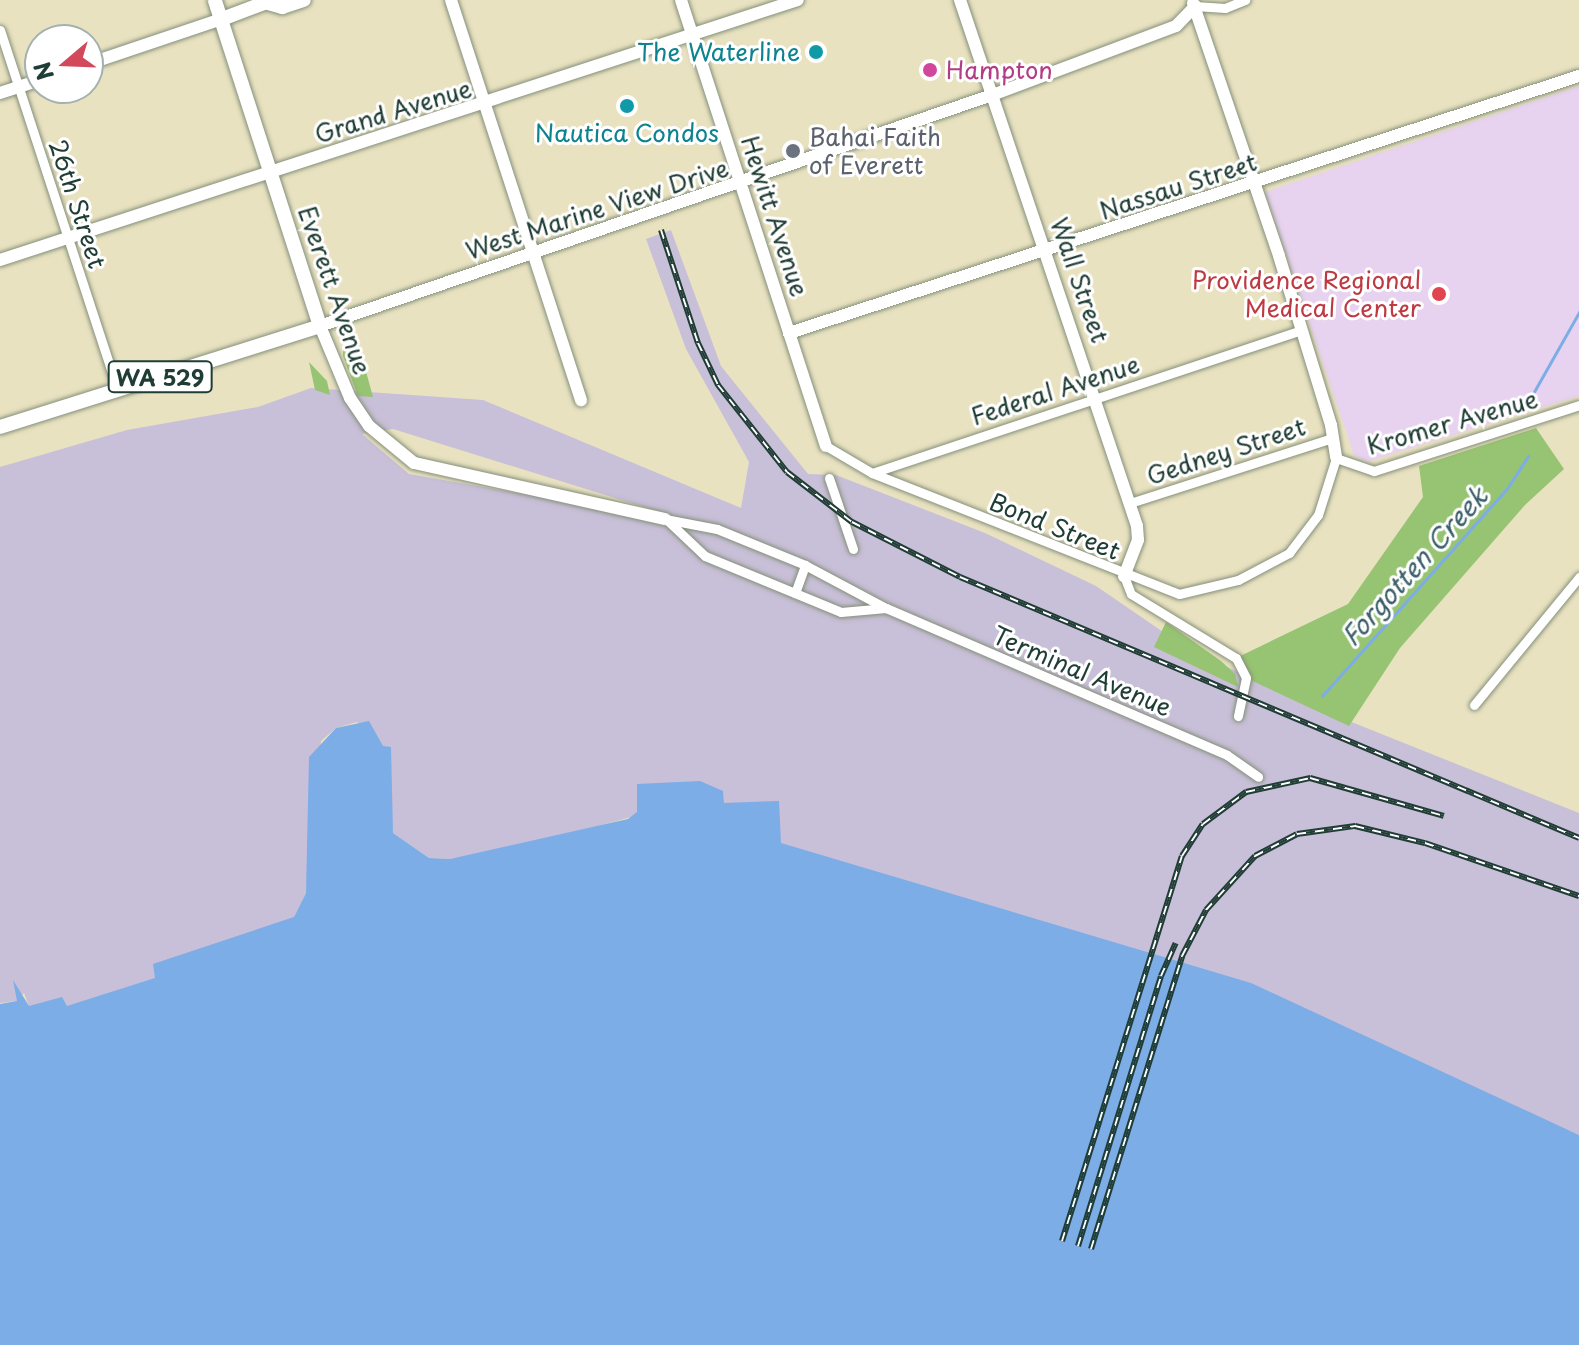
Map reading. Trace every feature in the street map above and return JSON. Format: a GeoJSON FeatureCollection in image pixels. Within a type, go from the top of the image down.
{"type":"FeatureCollection","features":[{"type":"Feature","properties":{"kind":"main road","name":"Everett Avenue"},"geometry":{"type":"LineString","coordinates":[[215,0],[320,326]]}},
{"type":"Feature","properties":{"kind":"main road"},"geometry":{"type":"LineString","coordinates":[[222,19],[270,2],[282,7],[304,0]]}},
{"type":"Feature","properties":{"kind":"main road","name":"West Marine View Drive"},"geometry":{"type":"LineString","coordinates":[[0,427],[320,326]]}},
{"type":"Feature","properties":{"kind":"street"},"geometry":{"type":"LineString","coordinates":[[451,0],[581,400]]}},
{"type":"Feature","properties":{"kind":"street","name":"Hewitt Avenue"},"geometry":{"type":"LineString","coordinates":[[681,0],[826,446]]}},
{"type":"Feature","properties":{"kind":"street","name":"Grand Avenue"},"geometry":{"type":"LineString","coordinates":[[0,260],[486,105],[798,0]]}},
{"type":"Feature","properties":{"kind":"street","name":"Wall Street"},"geometry":{"type":"LineString","coordinates":[[960,0],[995,94],[1130,503],[1138,540],[1124,576]]}},
{"type":"Feature","properties":{"kind":"street"},"geometry":{"type":"LineString","coordinates":[[1245,0],[1225,8],[1193,3],[1301,330],[1336,458]]}},
{"type":"Feature","properties":{"kind":"street","name":"West Marine View Drive"},"geometry":{"type":"LineString","coordinates":[[320,326],[742,184],[995,94],[1176,26],[1193,3]]}},
{"type":"Feature","properties":{"kind":"street"},"geometry":{"type":"LineString","coordinates":[[104,59],[222,19]]}},
{"type":"Feature","properties":{"kind":"street","name":"26th Street"},"geometry":{"type":"LineString","coordinates":[[0,30],[118,390]]}},
{"type":"Feature","properties":{"kind":"street","name":"Nassau Street"},"geometry":{"type":"LineString","coordinates":[[789,333],[1046,252],[1579,76]]}},
{"type":"Feature","properties":{"kind":"street"},"geometry":{"type":"LineString","coordinates":[[0,93],[24,85]]}},
{"type":"Feature","properties":{"kind":"street","name":"Everett Avenue"},"geometry":{"type":"LineString","coordinates":[[320,326],[343,383],[369,426],[414,463],[665,519]]}},
{"type":"Feature","properties":{"kind":"street","name":"Federal Avenue"},"geometry":{"type":"LineString","coordinates":[[872,473],[1301,330]]}},
{"type":"Feature","properties":{"kind":"street","name":"Kromer Avenue"},"geometry":{"type":"LineString","coordinates":[[1124,576],[1179,594],[1210,589],[1265,568],[1310,530],[1336,458],[1374,471],[1579,405]]}},
{"type":"Feature","properties":{"kind":"street","name":"Gedney Street"},"geometry":{"type":"LineString","coordinates":[[1130,503],[1333,438]]}},
{"type":"Feature","properties":{"kind":"street"},"geometry":{"type":"LineString","coordinates":[[826,446],[872,473]]}},
{"type":"Feature","properties":{"kind":"street","name":"Bond Street"},"geometry":{"type":"LineString","coordinates":[[872,473],[1124,576],[1131,594],[1236,658],[1246,678],[1238,716]]}},
{"type":"Feature","properties":{"kind":"street"},"geometry":{"type":"LineString","coordinates":[[829,478],[853,549]]}},
{"type":"Feature","properties":{"kind":"street","name":"Terminal Avenue"},"geometry":{"type":"LineString","coordinates":[[665,519],[717,529],[805,565],[886,608],[1227,755],[1258,777]]}},
{"type":"Feature","properties":{"kind":"street","name":"Terminal Avenue"},"geometry":{"type":"LineString","coordinates":[[665,519],[705,556],[841,612],[886,608]]}},
{"type":"Feature","properties":{"kind":"street"},"geometry":{"type":"LineString","coordinates":[[795,593],[805,565]]}},
{"type":"Feature","properties":{"kind":"street"},"geometry":{"type":"LineString","coordinates":[[1474,705],[1579,577]]}},
{"type":"Feature","properties":{"kind":"shaded area","name":"Providence Regional Medical Center"},"geometry":{"type":"Polygon","coordinates":[[[1579,86],[1579,396],[1367,462],[1354,455],[1265,192],[1579,86]]]}},
{"type":"Feature","properties":{"kind":"shaded area"},"geometry":{"type":"Polygon","coordinates":[[[671,230],[721,366],[808,474],[836,475],[985,533],[1096,586],[1188,649],[1314,707],[1579,813],[1579,1135],[1518,1108],[738,1178],[723,792],[536,843],[450,859],[429,858],[393,833],[383,746],[357,722],[336,728],[321,741],[306,893],[294,917],[305,956],[34,1020],[24,993],[17,1001],[0,1003],[0,467],[127,430],[258,407],[311,388],[483,400],[741,508],[749,462],[686,349],[646,239],[671,230]],[[393,429],[362,434],[409,474],[705,526],[393,429]]]}},
{"type":"Feature","properties":{"kind":"green space"},"geometry":{"type":"Polygon","coordinates":[[[356,335],[373,397],[358,396],[343,356],[343,347],[356,335]]]}},
{"type":"Feature","properties":{"kind":"green space"},"geometry":{"type":"Polygon","coordinates":[[[309,362],[327,381],[330,395],[315,390],[309,362]]]}},
{"type":"Feature","properties":{"kind":"green space"},"geometry":{"type":"Polygon","coordinates":[[[1536,428],[1564,469],[1525,505],[1400,648],[1349,726],[1246,678],[1236,658],[1348,604],[1423,497],[1419,466],[1536,428]]]}},
{"type":"Feature","properties":{"kind":"green space"},"geometry":{"type":"Polygon","coordinates":[[[1166,622],[1221,661],[1235,674],[1238,687],[1154,647],[1166,622]]]}},
{"type":"Feature","properties":{"kind":"water"},"geometry":{"type":"Polygon","coordinates":[[[369,721],[383,746],[391,747],[393,833],[429,858],[450,859],[628,819],[637,812],[637,784],[700,781],[723,791],[724,803],[779,801],[781,843],[1251,983],[1579,1135],[1579,1345],[0,1345],[0,1004],[17,1001],[13,980],[29,1006],[62,997],[67,1006],[155,978],[153,964],[294,917],[306,893],[309,757],[336,728],[369,721]]]}},
{"type":"Feature","properties":{"kind":"waterway","name":"Forgotten Creek"},"geometry":{"type":"LineString","coordinates":[[1531,397],[1579,312]]}},
{"type":"Feature","properties":{"kind":"waterway","name":"Forgotten Creek"},"geometry":{"type":"LineString","coordinates":[[1322,696],[1508,487],[1528,456]]}},
{"type":"Feature","properties":{"kind":"railway"},"geometry":{"type":"LineString","coordinates":[[661,230],[698,343],[718,385],[787,472],[852,522],[960,577],[1579,838]]}},
{"type":"Feature","properties":{"kind":"railway"},"geometry":{"type":"LineString","coordinates":[[1062,1241],[1182,856],[1203,824],[1246,792],[1310,778],[1444,816]]}},
{"type":"Feature","properties":{"kind":"railway"},"geometry":{"type":"LineString","coordinates":[[1091,1249],[1182,956],[1206,910],[1255,856],[1297,834],[1355,826],[1425,843],[1579,896]]}},
{"type":"Feature","properties":{"kind":"railway"},"geometry":{"type":"LineString","coordinates":[[1078,1246],[1161,976],[1176,943]]}},
{"type":"Feature","properties":{"kind":"place","name":"The Waterline"},"geometry":{"type":"Point","coordinates":[816,52]}},
{"type":"Feature","properties":{"kind":"place","name":"Hampton"},"geometry":{"type":"Point","coordinates":[930,70]}},
{"type":"Feature","properties":{"kind":"place","name":"Nautica Condos"},"geometry":{"type":"Point","coordinates":[627,106]}},
{"type":"Feature","properties":{"kind":"place","name":"Bahai Faith of Everett"},"geometry":{"type":"Point","coordinates":[793,151]}},
{"type":"Feature","properties":{"kind":"place","name":"Providence Regional Medical Center"},"geometry":{"type":"Point","coordinates":[1439,294]}}]}
